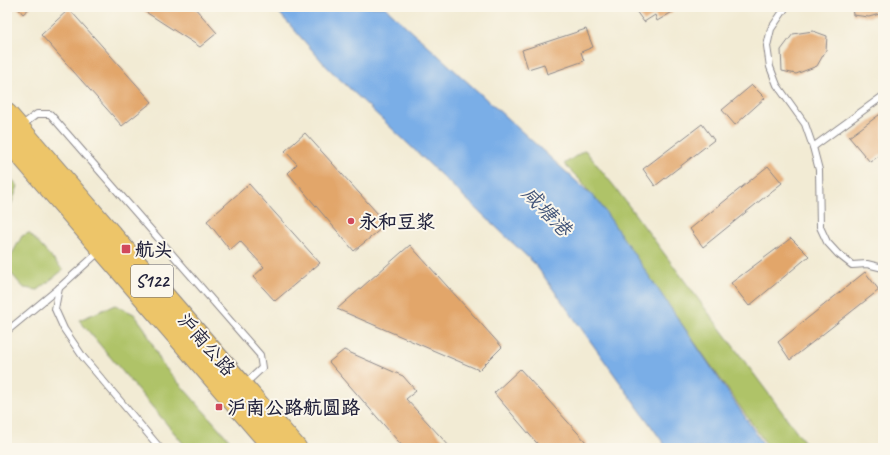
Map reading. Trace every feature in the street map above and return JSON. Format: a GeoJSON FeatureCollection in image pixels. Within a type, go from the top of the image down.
{"type":"FeatureCollection","features":[{"type":"Feature","properties":{"kind":"main road","name":"沪南公路"},"geometry":{"type":"LineString","coordinates":[[7,113],[13,134],[102,249],[273,448]]}},
{"type":"Feature","properties":{"kind":"main road","name":"沪南公路"},"geometry":{"type":"LineString","coordinates":[[13,134],[243,386],[297,448]]}},
{"type":"Feature","properties":{"kind":"lane"},"geometry":{"type":"LineString","coordinates":[[786,7],[771,29],[767,46],[770,67],[778,85],[805,124],[813,147],[819,170],[820,227],[827,242],[838,254],[852,265],[867,264],[883,268]]}},
{"type":"Feature","properties":{"kind":"lane"},"geometry":{"type":"LineString","coordinates":[[813,147],[883,96]]}},
{"type":"Feature","properties":{"kind":"lane"},"geometry":{"type":"LineString","coordinates":[[13,134],[37,114],[50,114],[260,354],[262,368],[243,386]]}},
{"type":"Feature","properties":{"kind":"lane"},"geometry":{"type":"LineString","coordinates":[[7,331],[59,288],[102,249]]}},
{"type":"Feature","properties":{"kind":"lane"},"geometry":{"type":"LineString","coordinates":[[59,288],[55,309],[64,329],[83,357],[160,448]]}},
{"type":"Feature","properties":{"kind":"green space"},"geometry":{"type":"Polygon","coordinates":[[[585,150],[614,186],[809,448],[769,448],[581,181],[564,164],[585,150]]]}},
{"type":"Feature","properties":{"kind":"green space"},"geometry":{"type":"Polygon","coordinates":[[[7,174],[18,186],[7,216],[7,174]]]}},
{"type":"Feature","properties":{"kind":"green space"},"geometry":{"type":"Polygon","coordinates":[[[29,233],[63,270],[38,290],[24,288],[7,269],[7,263],[22,236],[29,233]]]}},
{"type":"Feature","properties":{"kind":"green space"},"geometry":{"type":"Polygon","coordinates":[[[115,305],[134,314],[145,329],[162,364],[232,443],[239,448],[187,448],[79,320],[115,305]]]}},
{"type":"Feature","properties":{"kind":"water","name":"咸塘港"},"geometry":{"type":"Polygon","coordinates":[[[274,7],[385,7],[598,201],[766,448],[667,448],[535,264],[327,67],[274,7]]]}},
{"type":"Feature","properties":{"kind":"building"},"geometry":{"type":"Polygon","coordinates":[[[17,7],[31,7],[23,14],[17,7]]]}},
{"type":"Feature","properties":{"kind":"building"},"geometry":{"type":"Polygon","coordinates":[[[138,7],[194,7],[217,33],[200,47],[138,7]]]}},
{"type":"Feature","properties":{"kind":"building"},"geometry":{"type":"Polygon","coordinates":[[[633,7],[681,7],[657,21],[655,15],[644,22],[633,7]]]}},
{"type":"Feature","properties":{"kind":"building"},"geometry":{"type":"Polygon","coordinates":[[[852,7],[883,7],[883,13],[869,17],[853,15],[852,7]]]}},
{"type":"Feature","properties":{"kind":"building"},"geometry":{"type":"Polygon","coordinates":[[[69,9],[152,102],[122,126],[41,35],[69,9]]]}},
{"type":"Feature","properties":{"kind":"building"},"geometry":{"type":"Polygon","coordinates":[[[586,29],[593,47],[581,52],[584,61],[547,74],[544,64],[528,69],[522,50],[586,29]]]}},
{"type":"Feature","properties":{"kind":"building"},"geometry":{"type":"Polygon","coordinates":[[[813,31],[827,36],[826,50],[817,66],[796,74],[782,71],[781,50],[793,34],[813,31]]]}},
{"type":"Feature","properties":{"kind":"building"},"geometry":{"type":"Polygon","coordinates":[[[752,85],[765,98],[735,125],[722,110],[752,85]]]}},
{"type":"Feature","properties":{"kind":"building"},"geometry":{"type":"Polygon","coordinates":[[[883,112],[883,153],[870,162],[849,137],[883,112]]]}},
{"type":"Feature","properties":{"kind":"building"},"geometry":{"type":"Polygon","coordinates":[[[702,124],[714,140],[655,186],[643,169],[702,124]]]}},
{"type":"Feature","properties":{"kind":"building"},"geometry":{"type":"Polygon","coordinates":[[[305,133],[387,224],[354,251],[288,173],[297,164],[285,151],[305,133]]]}},
{"type":"Feature","properties":{"kind":"building"},"geometry":{"type":"Polygon","coordinates":[[[768,166],[782,183],[703,247],[690,229],[768,166]]]}},
{"type":"Feature","properties":{"kind":"building"},"geometry":{"type":"Polygon","coordinates":[[[249,184],[320,263],[275,301],[253,277],[264,267],[240,241],[230,250],[207,221],[249,184]]]}},
{"type":"Feature","properties":{"kind":"building"},"geometry":{"type":"Polygon","coordinates":[[[791,238],[809,256],[749,306],[731,283],[791,238]]]}},
{"type":"Feature","properties":{"kind":"building"},"geometry":{"type":"Polygon","coordinates":[[[410,245],[502,347],[479,370],[337,309],[410,245]]]}},
{"type":"Feature","properties":{"kind":"building"},"geometry":{"type":"Polygon","coordinates":[[[865,272],[879,290],[790,360],[778,342],[865,272]]]}},
{"type":"Feature","properties":{"kind":"building"},"geometry":{"type":"Polygon","coordinates":[[[344,350],[403,376],[416,391],[406,399],[451,448],[404,448],[329,362],[344,350]]]}},
{"type":"Feature","properties":{"kind":"building"},"geometry":{"type":"Polygon","coordinates":[[[520,369],[586,442],[586,448],[541,448],[494,393],[520,369]]]}},
{"type":"Feature","properties":{"kind":"place","name":"永和豆浆"},"geometry":{"type":"Point","coordinates":[351,221]}},
{"type":"Feature","properties":{"kind":"place","name":"航头"},"geometry":{"type":"Point","coordinates":[126,249]}},
{"type":"Feature","properties":{"kind":"place","name":"沪南公路航圆路"},"geometry":{"type":"Point","coordinates":[219,407]}}]}
